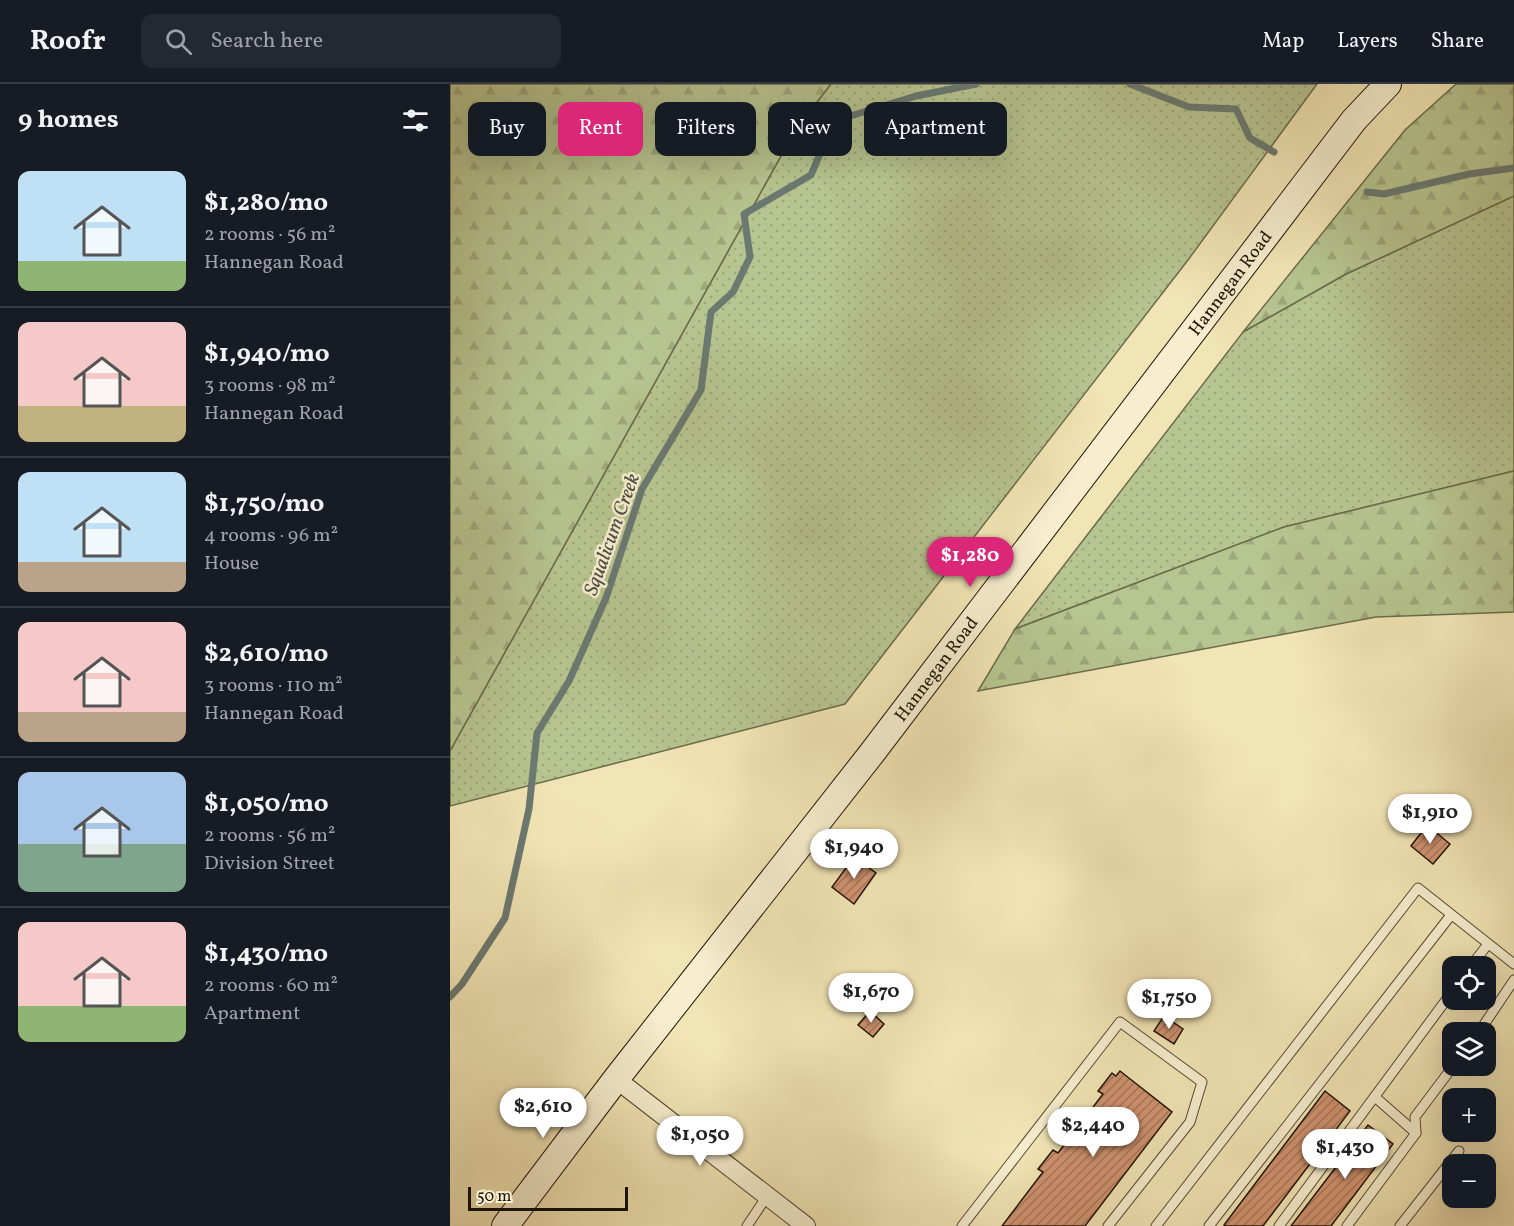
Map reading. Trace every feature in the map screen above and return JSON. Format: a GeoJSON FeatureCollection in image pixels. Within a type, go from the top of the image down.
{"type":"FeatureCollection","features":[{"type":"Feature","properties":{"kind":"main road","name":"Hannegan Road"},"geometry":{"type":"LineString","coordinates":[[505,1226],[616,1079],[872,753],[1354,120],[1388,84]]}},
{"type":"Feature","properties":{"kind":"street"},"geometry":{"type":"LineString","coordinates":[[616,1079],[806,1226]]}},
{"type":"Feature","properties":{"kind":"lane"},"geometry":{"type":"LineString","coordinates":[[1160,1224],[1418,888],[1514,964]]}},
{"type":"Feature","properties":{"kind":"lane"},"geometry":{"type":"LineString","coordinates":[[1209,1226],[1451,915]]}},
{"type":"Feature","properties":{"kind":"lane"},"geometry":{"type":"LineString","coordinates":[[1479,956],[1488,944]]}},
{"type":"Feature","properties":{"kind":"lane"},"geometry":{"type":"LineString","coordinates":[[1486,1022],[1514,980]]}},
{"type":"Feature","properties":{"kind":"lane"},"geometry":{"type":"LineString","coordinates":[[1279,1226],[1442,1006]]}},
{"type":"Feature","properties":{"kind":"lane"},"geometry":{"type":"LineString","coordinates":[[962,1226],[1120,1022],[1202,1082],[1190,1122],[1108,1226]]}},
{"type":"Feature","properties":{"kind":"lane"},"geometry":{"type":"LineString","coordinates":[[1347,1226],[1416,1133],[1415,1117],[1446,1076]]}},
{"type":"Feature","properties":{"kind":"lane"},"geometry":{"type":"LineString","coordinates":[[1375,1097],[1416,1133]]}},
{"type":"Feature","properties":{"kind":"lane"},"geometry":{"type":"LineString","coordinates":[[1405,1224],[1459,1151]]}},
{"type":"Feature","properties":{"kind":"lane"},"geometry":{"type":"LineString","coordinates":[[747,1226],[767,1196]]}},
{"type":"Feature","properties":{"kind":"green space"},"geometry":{"type":"Polygon","coordinates":[[[450,84],[831,84],[817,102],[768,102],[768,156],[781,156],[450,751],[450,84]]]}},
{"type":"Feature","properties":{"kind":"green space"},"geometry":{"type":"Polygon","coordinates":[[[831,84],[1317,84],[1188,260],[845,704],[450,806],[450,751],[781,156],[852,156],[852,102],[817,102],[831,84]]]}},
{"type":"Feature","properties":{"kind":"green space"},"geometry":{"type":"Polygon","coordinates":[[[1456,84],[1514,84],[1514,196],[1346,274],[1243,332],[1405,130],[1456,84]]]}},
{"type":"Feature","properties":{"kind":"green space"},"geometry":{"type":"Polygon","coordinates":[[[1514,196],[1514,471],[1284,527],[1015,629],[1243,332],[1346,274],[1514,196]]]}},
{"type":"Feature","properties":{"kind":"green space"},"geometry":{"type":"Polygon","coordinates":[[[1514,471],[1514,612],[1376,617],[978,691],[1015,629],[1284,527],[1514,471]]]}},
{"type":"Feature","properties":{"kind":"building"},"geometry":{"type":"Polygon","coordinates":[[[1427,825],[1450,844],[1433,864],[1411,846],[1427,825]]]}},
{"type":"Feature","properties":{"kind":"building"},"geometry":{"type":"Polygon","coordinates":[[[854,857],[876,873],[854,904],[832,887],[854,857]]]}},
{"type":"Feature","properties":{"kind":"building"},"geometry":{"type":"Polygon","coordinates":[[[870,1011],[884,1024],[873,1037],[858,1025],[870,1011]]]}},
{"type":"Feature","properties":{"kind":"building"},"geometry":{"type":"Polygon","coordinates":[[[1164,1016],[1183,1029],[1174,1044],[1154,1031],[1164,1016]]]}},
{"type":"Feature","properties":{"kind":"building"},"geometry":{"type":"Polygon","coordinates":[[[1120,1071],[1172,1112],[1085,1226],[1002,1226],[1043,1172],[1038,1169],[1053,1150],[1058,1153],[1103,1094],[1098,1091],[1112,1073],[1116,1076],[1120,1071]]]}},
{"type":"Feature","properties":{"kind":"building"},"geometry":{"type":"Polygon","coordinates":[[[1325,1091],[1350,1111],[1263,1226],[1224,1225],[1325,1091]]]}},
{"type":"Feature","properties":{"kind":"building"},"geometry":{"type":"Polygon","coordinates":[[[1368,1125],[1393,1144],[1331,1226],[1291,1226],[1368,1125]]]}},
{"type":"Feature","properties":{"kind":"waterway","name":"Squalicum Creek"},"geometry":{"type":"LineString","coordinates":[[450,997],[462,984],[505,918],[529,809],[537,733],[569,681],[606,598],[642,489],[701,390],[711,312],[733,292],[750,257],[744,214],[811,175],[834,121],[916,96],[976,84]]}},
{"type":"Feature","properties":{"kind":"waterway","name":"Squalicum Creek"},"geometry":{"type":"LineString","coordinates":[[1130,84],[1189,107],[1236,109],[1250,138],[1274,152]]}},
{"type":"Feature","properties":{"kind":"waterway","name":"Squalicum Creek"},"geometry":{"type":"LineString","coordinates":[[1367,192],[1384,194],[1469,174],[1514,168]]}}]}
